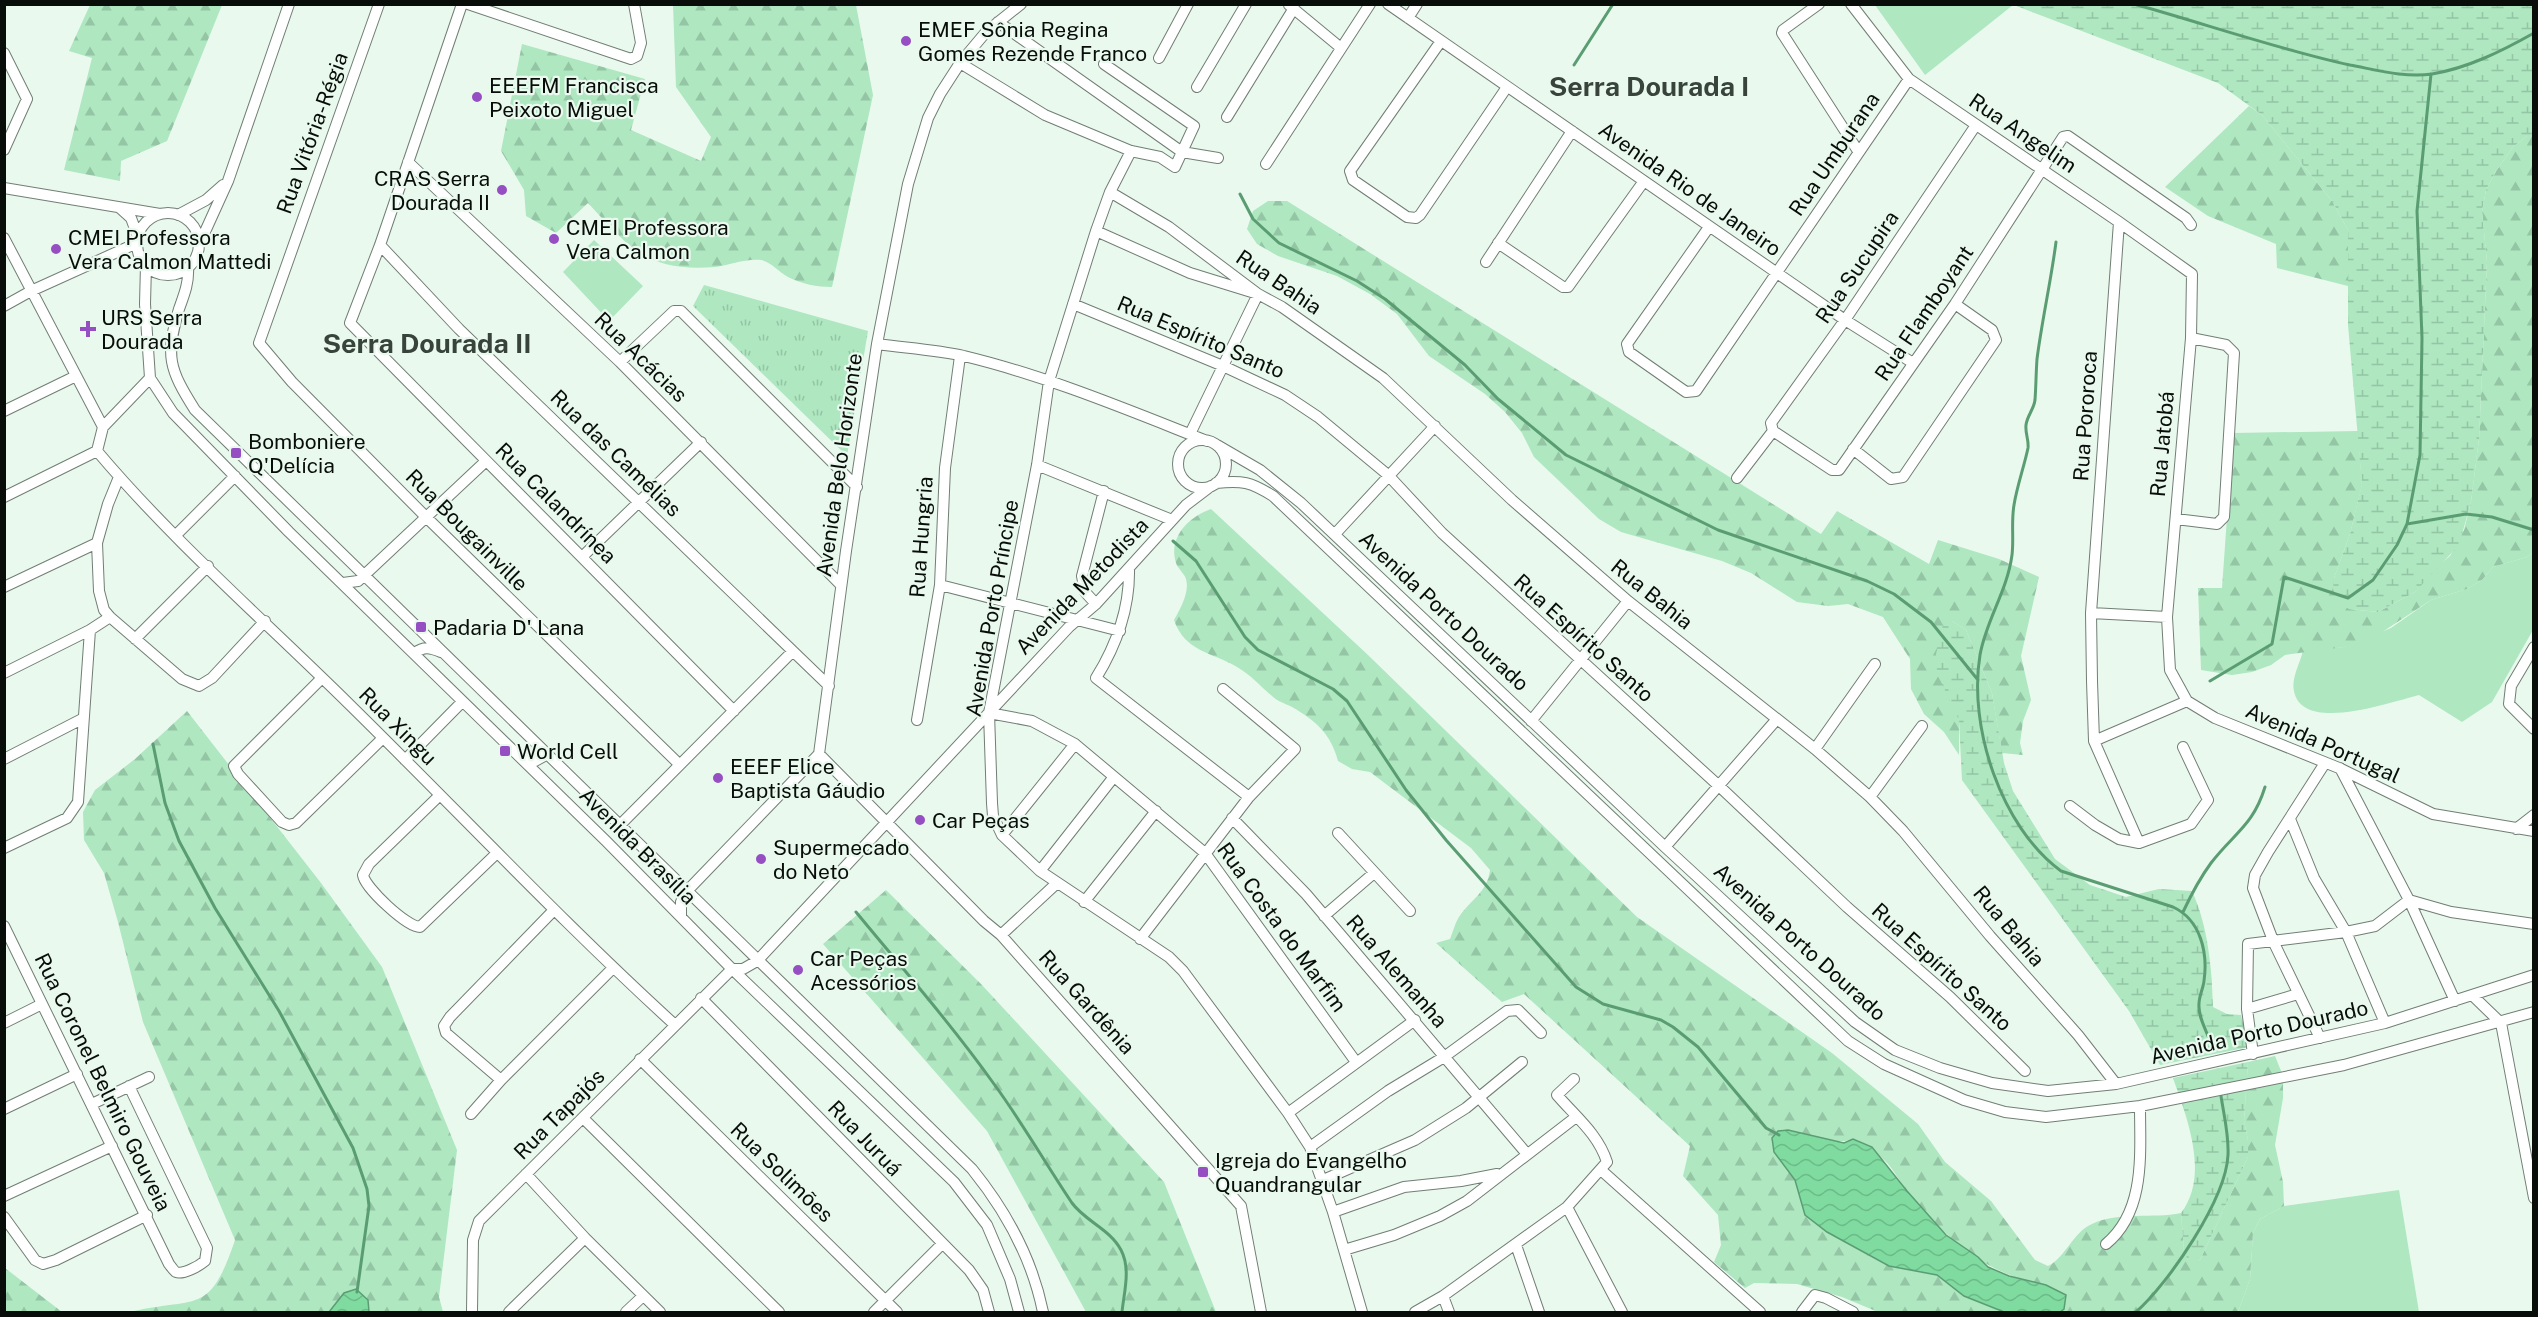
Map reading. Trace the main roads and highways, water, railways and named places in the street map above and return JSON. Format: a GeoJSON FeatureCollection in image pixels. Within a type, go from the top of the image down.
{"type":"FeatureCollection","features":[{"type":"Feature","properties":{"kind":"water"},"geometry":{"type":"Polygon","coordinates":[[[1788,1130],[1844,1143],[1853,1139],[1872,1147],[1946,1235],[1978,1257],[1988,1267],[2009,1276],[2046,1285],[2066,1295],[2064,1309],[2060,1312],[2004,1312],[1964,1296],[1937,1275],[1889,1266],[1827,1232],[1805,1215],[1795,1180],[1774,1152],[1772,1138],[1778,1131],[1788,1130]]]}},
{"type":"Feature","properties":{"kind":"water"},"geometry":{"type":"Polygon","coordinates":[[[356,1289],[368,1300],[369,1312],[329,1312],[344,1293],[356,1289]]]}},
{"type":"Feature","properties":{"kind":"waterway"},"geometry":{"type":"LineString","coordinates":[[1574,65],[1613,4]]}},
{"type":"Feature","properties":{"kind":"waterway"},"geometry":{"type":"LineString","coordinates":[[2134,4],[2323,59],[2412,75],[2432,74],[2472,63],[2534,33]]}},
{"type":"Feature","properties":{"kind":"waterway"},"geometry":{"type":"LineString","coordinates":[[2210,681],[2272,644],[2284,577],[2348,598],[2373,580],[2397,545],[2407,524],[2420,455],[2422,338],[2417,211],[2431,74]]}},
{"type":"Feature","properties":{"kind":"waterway"},"geometry":{"type":"LineString","coordinates":[[1240,194],[1253,219],[1279,243],[1357,281],[1385,299],[1465,365],[1498,399],[1566,455],[1718,530],[1867,581],[1894,594],[1931,622],[1978,680]]}},
{"type":"Feature","properties":{"kind":"waterway"},"geometry":{"type":"LineString","coordinates":[[2056,242],[2037,359],[2035,400],[2026,425],[2028,448],[2014,505],[2012,555],[2006,581],[1980,655],[1979,713],[1994,774],[2006,802],[2021,829],[2040,852],[2061,871],[2173,907],[2190,920],[2201,938],[2205,959],[2199,1008],[2208,1036]]}},
{"type":"Feature","properties":{"kind":"waterway"},"geometry":{"type":"LineString","coordinates":[[2407,524],[2466,514],[2492,517],[2534,530]]}},
{"type":"Feature","properties":{"kind":"waterway"},"geometry":{"type":"LineString","coordinates":[[1173,541],[1196,561],[1245,637],[1258,650],[1333,689],[1347,701],[1406,790],[1446,840],[1576,987],[1603,1004],[1661,1020],[1673,1027],[1698,1047],[1766,1128],[1779,1135]]}},
{"type":"Feature","properties":{"kind":"waterway"},"geometry":{"type":"LineString","coordinates":[[153,744],[165,803],[179,841],[215,908],[279,1011],[353,1148],[367,1189],[369,1206],[357,1292]]}},
{"type":"Feature","properties":{"kind":"waterway"},"geometry":{"type":"LineString","coordinates":[[2183,912],[2211,863],[2255,811],[2265,787]]}},
{"type":"Feature","properties":{"kind":"waterway"},"geometry":{"type":"LineString","coordinates":[[856,912],[978,1062],[1072,1203],[1111,1236],[1121,1250],[1126,1265],[1122,1312]]}},
{"type":"Feature","properties":{"kind":"waterway"},"geometry":{"type":"LineString","coordinates":[[2136,1312],[2179,1261],[2194,1239],[2217,1194],[2225,1173],[2228,1155],[2221,1096]]}},
{"type":"Feature","properties":{"kind":"place","name":"EMEF Sônia Regina Gomes Rezende Franco"},"geometry":{"type":"Point","coordinates":[906,41]}},
{"type":"Feature","properties":{"kind":"place","name":"EEEFM Francisca Peixoto Miguel"},"geometry":{"type":"Point","coordinates":[477,97]}},
{"type":"Feature","properties":{"kind":"place","name":"CRAS Serra Dourada II"},"geometry":{"type":"Point","coordinates":[502,190]}},
{"type":"Feature","properties":{"kind":"place","name":"CMEI Professora Vera Calmon"},"geometry":{"type":"Point","coordinates":[554,239]}},
{"type":"Feature","properties":{"kind":"place","name":"CMEI Professora Vera Calmon Mattedi"},"geometry":{"type":"Point","coordinates":[56,249]}},
{"type":"Feature","properties":{"kind":"place","name":"URS Serra Dourada"},"geometry":{"type":"Point","coordinates":[88,329]}},
{"type":"Feature","properties":{"kind":"place","name":"Bomboniere Q'Delícia"},"geometry":{"type":"Point","coordinates":[236,453]}},
{"type":"Feature","properties":{"kind":"place","name":"Padaria D' Lana"},"geometry":{"type":"Point","coordinates":[421,627]}},
{"type":"Feature","properties":{"kind":"place","name":"World Cell"},"geometry":{"type":"Point","coordinates":[505,751]}},
{"type":"Feature","properties":{"kind":"place","name":"EEEF Elice Baptista Gáudio"},"geometry":{"type":"Point","coordinates":[718,778]}},
{"type":"Feature","properties":{"kind":"place","name":"Car Peças"},"geometry":{"type":"Point","coordinates":[920,820]}},
{"type":"Feature","properties":{"kind":"place","name":"Supermecado do Neto"},"geometry":{"type":"Point","coordinates":[761,859]}},
{"type":"Feature","properties":{"kind":"place","name":"Car Peças Acessórios"},"geometry":{"type":"Point","coordinates":[798,970]}},
{"type":"Feature","properties":{"kind":"place","name":"Igreja do Evangelho Quandrangular"},"geometry":{"type":"Point","coordinates":[1203,1172]}},
{"type":"Feature","properties":{"kind":"district","name":"Serra Dourada I"},"geometry":{"type":"Point","coordinates":[1649,86]}},
{"type":"Feature","properties":{"kind":"district","name":"Serra Dourada II"},"geometry":{"type":"Point","coordinates":[427,343]}}]}
